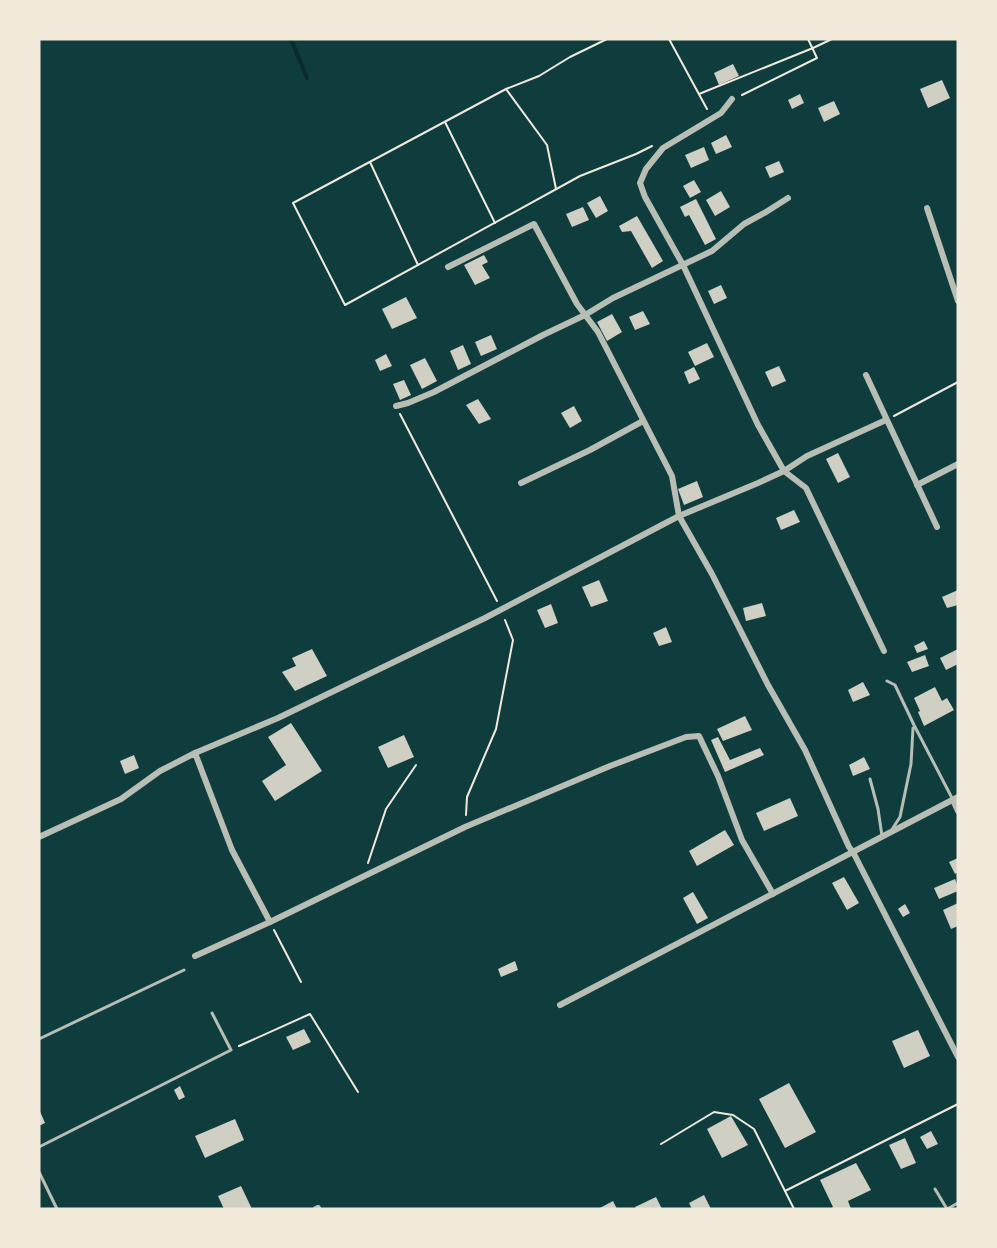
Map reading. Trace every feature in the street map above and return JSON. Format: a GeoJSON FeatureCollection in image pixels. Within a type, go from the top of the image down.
{"type":"FeatureCollection","features":[{"type":"Feature","properties":{"kind":"street"},"geometry":{"type":"LineString","coordinates":[[732,99],[720,113],[663,148],[646,169],[640,183],[645,197],[683,266],[758,425],[784,471],[806,488],[884,651]]}},
{"type":"Feature","properties":{"kind":"street"},"geometry":{"type":"LineString","coordinates":[[396,406],[434,392],[585,315],[613,298],[712,251],[744,224],[788,198]]}},
{"type":"Feature","properties":{"kind":"street"},"geometry":{"type":"LineString","coordinates":[[927,208],[958,301]]}},
{"type":"Feature","properties":{"kind":"street"},"geometry":{"type":"LineString","coordinates":[[447,267],[534,225],[577,304],[598,332],[672,476],[679,516],[805,750],[849,847],[958,1057]]}},
{"type":"Feature","properties":{"kind":"street"},"geometry":{"type":"LineString","coordinates":[[866,375],[937,527]]}},
{"type":"Feature","properties":{"kind":"street"},"geometry":{"type":"LineString","coordinates":[[39,837],[121,799],[160,771],[195,753],[278,718],[475,623],[679,516],[784,471],[807,456],[886,420]]}},
{"type":"Feature","properties":{"kind":"street"},"geometry":{"type":"LineString","coordinates":[[521,483],[590,450],[643,421]]}},
{"type":"Feature","properties":{"kind":"street"},"geometry":{"type":"LineString","coordinates":[[917,486],[958,464]]}},
{"type":"Feature","properties":{"kind":"street"},"geometry":{"type":"LineString","coordinates":[[195,956],[465,827],[610,765],[686,737],[699,736],[718,776],[742,840],[772,894]]}},
{"type":"Feature","properties":{"kind":"street"},"geometry":{"type":"LineString","coordinates":[[195,753],[232,850],[270,922]]}},
{"type":"Feature","properties":{"kind":"street"},"geometry":{"type":"LineString","coordinates":[[561,1005],[955,799],[958,811]]}},
{"type":"Feature","properties":{"kind":"lane"},"geometry":{"type":"LineString","coordinates":[[887,681],[895,685],[914,725],[955,799]]}},
{"type":"Feature","properties":{"kind":"lane"},"geometry":{"type":"LineString","coordinates":[[890,832],[900,817],[911,764],[914,725]]}},
{"type":"Feature","properties":{"kind":"lane"},"geometry":{"type":"LineString","coordinates":[[870,779],[882,837]]}},
{"type":"Feature","properties":{"kind":"lane"},"geometry":{"type":"LineString","coordinates":[[39,1039],[184,970]]}},
{"type":"Feature","properties":{"kind":"lane"},"geometry":{"type":"LineString","coordinates":[[39,1147],[231,1050],[212,1013]]}},
{"type":"Feature","properties":{"kind":"lane"},"geometry":{"type":"LineString","coordinates":[[39,1172],[57,1209]]}},
{"type":"Feature","properties":{"kind":"lane"},"geometry":{"type":"LineString","coordinates":[[935,1189],[947,1209],[958,1203]]}},
{"type":"Feature","properties":{"kind":"path"},"geometry":{"type":"LineString","coordinates":[[607,39],[293,203],[345,305],[580,176],[655,144]]}},
{"type":"Feature","properties":{"kind":"path"},"geometry":{"type":"LineString","coordinates":[[669,39],[708,111]]}},
{"type":"Feature","properties":{"kind":"path"},"geometry":{"type":"LineString","coordinates":[[732,99],[817,58],[808,39]]}},
{"type":"Feature","properties":{"kind":"path"},"geometry":{"type":"LineString","coordinates":[[699,94],[832,39]]}},
{"type":"Feature","properties":{"kind":"path"},"geometry":{"type":"LineString","coordinates":[[506,90],[547,145],[556,189]]}},
{"type":"Feature","properties":{"kind":"path"},"geometry":{"type":"LineString","coordinates":[[445,122],[495,223]]}},
{"type":"Feature","properties":{"kind":"path"},"geometry":{"type":"LineString","coordinates":[[370,162],[418,265]]}},
{"type":"Feature","properties":{"kind":"path"},"geometry":{"type":"LineString","coordinates":[[886,420],[958,382]]}},
{"type":"Feature","properties":{"kind":"path"},"geometry":{"type":"LineString","coordinates":[[363,877],[386,808],[416,765]]}},
{"type":"Feature","properties":{"kind":"path"},"geometry":{"type":"LineString","coordinates":[[270,922],[301,982]]}},
{"type":"Feature","properties":{"kind":"path"},"geometry":{"type":"LineString","coordinates":[[231,1050],[310,1014],[358,1092]]}},
{"type":"Feature","properties":{"kind":"path"},"geometry":{"type":"LineString","coordinates":[[785,1191],[958,1104]]}},
{"type":"Feature","properties":{"kind":"path"},"geometry":{"type":"LineString","coordinates":[[661,1144],[714,1112],[733,1114],[754,1129],[794,1209]]}},
{"type":"Feature","properties":{"kind":"building"},"geometry":{"type":"Polygon","coordinates":[[[733,64],[739,76],[719,85],[714,73],[733,64]]]}},
{"type":"Feature","properties":{"kind":"building"},"geometry":{"type":"Polygon","coordinates":[[[942,80],[950,98],[928,108],[920,89],[942,80]]]}},
{"type":"Feature","properties":{"kind":"building"},"geometry":{"type":"Polygon","coordinates":[[[800,94],[804,103],[792,109],[788,100],[800,94]]]}},
{"type":"Feature","properties":{"kind":"building"},"geometry":{"type":"Polygon","coordinates":[[[834,101],[840,114],[824,122],[818,108],[834,101]]]}},
{"type":"Feature","properties":{"kind":"building"},"geometry":{"type":"Polygon","coordinates":[[[726,135],[732,147],[716,154],[711,143],[726,135]]]}},
{"type":"Feature","properties":{"kind":"building"},"geometry":{"type":"Polygon","coordinates":[[[704,147],[709,160],[691,168],[685,155],[704,147]]]}},
{"type":"Feature","properties":{"kind":"building"},"geometry":{"type":"Polygon","coordinates":[[[779,161],[784,172],[770,178],[765,167],[779,161]]]}},
{"type":"Feature","properties":{"kind":"building"},"geometry":{"type":"Polygon","coordinates":[[[694,180],[701,192],[690,198],[683,186],[694,180]]]}},
{"type":"Feature","properties":{"kind":"building"},"geometry":{"type":"Polygon","coordinates":[[[721,191],[730,207],[715,216],[706,200],[721,191]]]}},
{"type":"Feature","properties":{"kind":"building"},"geometry":{"type":"Polygon","coordinates":[[[600,196],[608,211],[596,218],[587,203],[600,196]]]}},
{"type":"Feature","properties":{"kind":"building"},"geometry":{"type":"Polygon","coordinates":[[[696,199],[716,239],[705,245],[689,215],[685,217],[680,207],[696,199]]]}},
{"type":"Feature","properties":{"kind":"building"},"geometry":{"type":"Polygon","coordinates":[[[583,207],[589,220],[572,227],[566,214],[583,207]]]}},
{"type":"Feature","properties":{"kind":"building"},"geometry":{"type":"Polygon","coordinates":[[[637,216],[663,261],[652,268],[631,231],[622,232],[619,226],[637,216]]]}},
{"type":"Feature","properties":{"kind":"building"},"geometry":{"type":"Polygon","coordinates":[[[484,255],[488,262],[482,265],[490,278],[475,285],[464,265],[484,255]]]}},
{"type":"Feature","properties":{"kind":"building"},"geometry":{"type":"Polygon","coordinates":[[[721,285],[727,298],[714,304],[708,291],[721,285]]]}},
{"type":"Feature","properties":{"kind":"building"},"geometry":{"type":"Polygon","coordinates":[[[406,297],[417,318],[392,329],[382,309],[406,297]]]}},
{"type":"Feature","properties":{"kind":"building"},"geometry":{"type":"Polygon","coordinates":[[[643,311],[650,324],[635,330],[629,317],[643,311]]]}},
{"type":"Feature","properties":{"kind":"building"},"geometry":{"type":"Polygon","coordinates":[[[612,314],[622,332],[607,341],[597,322],[612,314]]]}},
{"type":"Feature","properties":{"kind":"building"},"geometry":{"type":"Polygon","coordinates":[[[491,335],[497,349],[481,356],[475,342],[491,335]]]}},
{"type":"Feature","properties":{"kind":"building"},"geometry":{"type":"Polygon","coordinates":[[[707,343],[714,357],[695,366],[688,352],[707,343]]]}},
{"type":"Feature","properties":{"kind":"building"},"geometry":{"type":"Polygon","coordinates":[[[463,345],[471,364],[458,370],[450,351],[463,345]]]}},
{"type":"Feature","properties":{"kind":"building"},"geometry":{"type":"Polygon","coordinates":[[[386,354],[392,366],[380,371],[375,360],[386,354]]]}},
{"type":"Feature","properties":{"kind":"building"},"geometry":{"type":"Polygon","coordinates":[[[425,358],[437,381],[422,389],[410,365],[425,358]]]}},
{"type":"Feature","properties":{"kind":"building"},"geometry":{"type":"Polygon","coordinates":[[[779,366],[786,381],[772,387],[765,372],[779,366]]]}},
{"type":"Feature","properties":{"kind":"building"},"geometry":{"type":"Polygon","coordinates":[[[694,367],[700,379],[689,384],[684,372],[694,367]]]}},
{"type":"Feature","properties":{"kind":"building"},"geometry":{"type":"Polygon","coordinates":[[[404,380],[411,395],[400,400],[393,384],[404,380]]]}},
{"type":"Feature","properties":{"kind":"building"},"geometry":{"type":"Polygon","coordinates":[[[478,399],[491,419],[479,424],[466,405],[478,399]]]}},
{"type":"Feature","properties":{"kind":"building"},"geometry":{"type":"Polygon","coordinates":[[[574,406],[582,421],[570,428],[561,413],[574,406]]]}},
{"type":"Feature","properties":{"kind":"building"},"geometry":{"type":"Polygon","coordinates":[[[838,453],[850,477],[838,483],[826,459],[838,453]]]}},
{"type":"Feature","properties":{"kind":"building"},"geometry":{"type":"Polygon","coordinates":[[[697,481],[703,497],[684,505],[678,489],[697,481]]]}},
{"type":"Feature","properties":{"kind":"building"},"geometry":{"type":"Polygon","coordinates":[[[794,510],[800,522],[781,530],[776,518],[794,510]]]}},
{"type":"Feature","properties":{"kind":"building"},"geometry":{"type":"Polygon","coordinates":[[[599,580],[608,601],[591,607],[582,587],[599,580]]]}},
{"type":"Feature","properties":{"kind":"building"},"geometry":{"type":"Polygon","coordinates":[[[958,590],[958,605],[947,608],[942,597],[958,590]]]}},
{"type":"Feature","properties":{"kind":"building"},"geometry":{"type":"Polygon","coordinates":[[[762,603],[766,616],[746,621],[743,608],[762,603]]]}},
{"type":"Feature","properties":{"kind":"building"},"geometry":{"type":"Polygon","coordinates":[[[551,604],[558,623],[545,628],[537,610],[551,604]]]}},
{"type":"Feature","properties":{"kind":"building"},"geometry":{"type":"Polygon","coordinates":[[[666,627],[672,642],[659,646],[653,633],[666,627]]]}},
{"type":"Feature","properties":{"kind":"building"},"geometry":{"type":"Polygon","coordinates":[[[924,641],[928,649],[917,653],[914,646],[924,641]]]}},
{"type":"Feature","properties":{"kind":"building"},"geometry":{"type":"Polygon","coordinates":[[[312,649],[327,676],[295,691],[282,672],[296,666],[292,658],[312,649]]]}},
{"type":"Feature","properties":{"kind":"building"},"geometry":{"type":"Polygon","coordinates":[[[958,649],[958,664],[946,670],[940,658],[958,649]]]}},
{"type":"Feature","properties":{"kind":"building"},"geometry":{"type":"Polygon","coordinates":[[[925,655],[929,666],[912,672],[907,662],[925,655]]]}},
{"type":"Feature","properties":{"kind":"building"},"geometry":{"type":"Polygon","coordinates":[[[863,682],[870,695],[853,702],[848,690],[863,682]]]}},
{"type":"Feature","properties":{"kind":"building"},"geometry":{"type":"Polygon","coordinates":[[[935,687],[942,701],[947,698],[954,710],[924,726],[914,698],[935,687]]]}},
{"type":"Feature","properties":{"kind":"building"},"geometry":{"type":"Polygon","coordinates":[[[745,716],[752,730],[723,741],[717,729],[745,716]]]}},
{"type":"Feature","properties":{"kind":"building"},"geometry":{"type":"Polygon","coordinates":[[[291,723],[322,771],[275,801],[262,781],[286,765],[268,737],[291,723]]]}},
{"type":"Feature","properties":{"kind":"building"},"geometry":{"type":"Polygon","coordinates":[[[404,735],[414,757],[388,768],[378,747],[404,735]]]}},
{"type":"Feature","properties":{"kind":"building"},"geometry":{"type":"Polygon","coordinates":[[[718,737],[730,760],[760,748],[764,755],[725,772],[711,740],[718,737]]]}},
{"type":"Feature","properties":{"kind":"building"},"geometry":{"type":"Polygon","coordinates":[[[134,755],[139,768],[125,774],[120,761],[134,755]]]}},
{"type":"Feature","properties":{"kind":"building"},"geometry":{"type":"Polygon","coordinates":[[[864,757],[870,769],[853,776],[849,765],[864,757]]]}},
{"type":"Feature","properties":{"kind":"building"},"geometry":{"type":"Polygon","coordinates":[[[790,798],[798,816],[764,831],[756,813],[790,798]]]}},
{"type":"Feature","properties":{"kind":"building"},"geometry":{"type":"Polygon","coordinates":[[[725,830],[734,845],[697,866],[689,851],[725,830]]]}},
{"type":"Feature","properties":{"kind":"building"},"geometry":{"type":"Polygon","coordinates":[[[958,858],[958,872],[955,874],[949,862],[958,858]]]}},
{"type":"Feature","properties":{"kind":"building"},"geometry":{"type":"Polygon","coordinates":[[[844,877],[859,903],[847,910],[832,883],[844,877]]]}},
{"type":"Feature","properties":{"kind":"building"},"geometry":{"type":"Polygon","coordinates":[[[955,879],[958,891],[939,899],[934,888],[955,879]]]}},
{"type":"Feature","properties":{"kind":"building"},"geometry":{"type":"Polygon","coordinates":[[[693,892],[708,918],[697,924],[683,898],[693,892]]]}},
{"type":"Feature","properties":{"kind":"building"},"geometry":{"type":"Polygon","coordinates":[[[958,903],[958,926],[951,929],[943,910],[958,903]]]}},
{"type":"Feature","properties":{"kind":"building"},"geometry":{"type":"Polygon","coordinates":[[[905,904],[910,913],[903,917],[898,909],[905,904]]]}},
{"type":"Feature","properties":{"kind":"building"},"geometry":{"type":"Polygon","coordinates":[[[515,961],[518,970],[501,977],[498,969],[515,961]]]}},
{"type":"Feature","properties":{"kind":"building"},"geometry":{"type":"Polygon","coordinates":[[[304,1029],[311,1042],[293,1050],[286,1037],[304,1029]]]}},
{"type":"Feature","properties":{"kind":"building"},"geometry":{"type":"Polygon","coordinates":[[[918,1030],[930,1056],[904,1068],[892,1041],[918,1030]]]}},
{"type":"Feature","properties":{"kind":"building"},"geometry":{"type":"Polygon","coordinates":[[[789,1083],[816,1132],[785,1148],[759,1099],[789,1083]]]}},
{"type":"Feature","properties":{"kind":"building"},"geometry":{"type":"Polygon","coordinates":[[[180,1086],[185,1097],[179,1100],[174,1090],[180,1086]]]}},
{"type":"Feature","properties":{"kind":"building"},"geometry":{"type":"Polygon","coordinates":[[[39,1109],[45,1123],[39,1126],[39,1109]]]}},
{"type":"Feature","properties":{"kind":"building"},"geometry":{"type":"Polygon","coordinates":[[[731,1116],[748,1145],[722,1158],[707,1129],[731,1116]]]}},
{"type":"Feature","properties":{"kind":"building"},"geometry":{"type":"Polygon","coordinates":[[[235,1119],[244,1140],[205,1158],[195,1136],[235,1119]]]}},
{"type":"Feature","properties":{"kind":"building"},"geometry":{"type":"Polygon","coordinates":[[[931,1131],[938,1144],[927,1149],[920,1137],[931,1131]]]}},
{"type":"Feature","properties":{"kind":"building"},"geometry":{"type":"Polygon","coordinates":[[[905,1138],[916,1163],[901,1169],[889,1145],[905,1138]]]}},
{"type":"Feature","properties":{"kind":"building"},"geometry":{"type":"Polygon","coordinates":[[[856,1163],[871,1190],[848,1201],[851,1209],[830,1209],[833,1207],[820,1180],[856,1163]]]}},
{"type":"Feature","properties":{"kind":"building"},"geometry":{"type":"Polygon","coordinates":[[[241,1186],[252,1209],[224,1209],[218,1196],[241,1186]]]}},
{"type":"Feature","properties":{"kind":"building"},"geometry":{"type":"Polygon","coordinates":[[[704,1195],[711,1209],[692,1209],[689,1203],[704,1195]]]}},
{"type":"Feature","properties":{"kind":"building"},"geometry":{"type":"Polygon","coordinates":[[[656,1197],[662,1209],[636,1209],[635,1207],[656,1197]]]}},
{"type":"Feature","properties":{"kind":"building"},"geometry":{"type":"Polygon","coordinates":[[[613,1201],[617,1209],[598,1209],[613,1201]]]}},
{"type":"Feature","properties":{"kind":"waterway"},"geometry":{"type":"LineString","coordinates":[[291,39],[307,78]]}}]}
